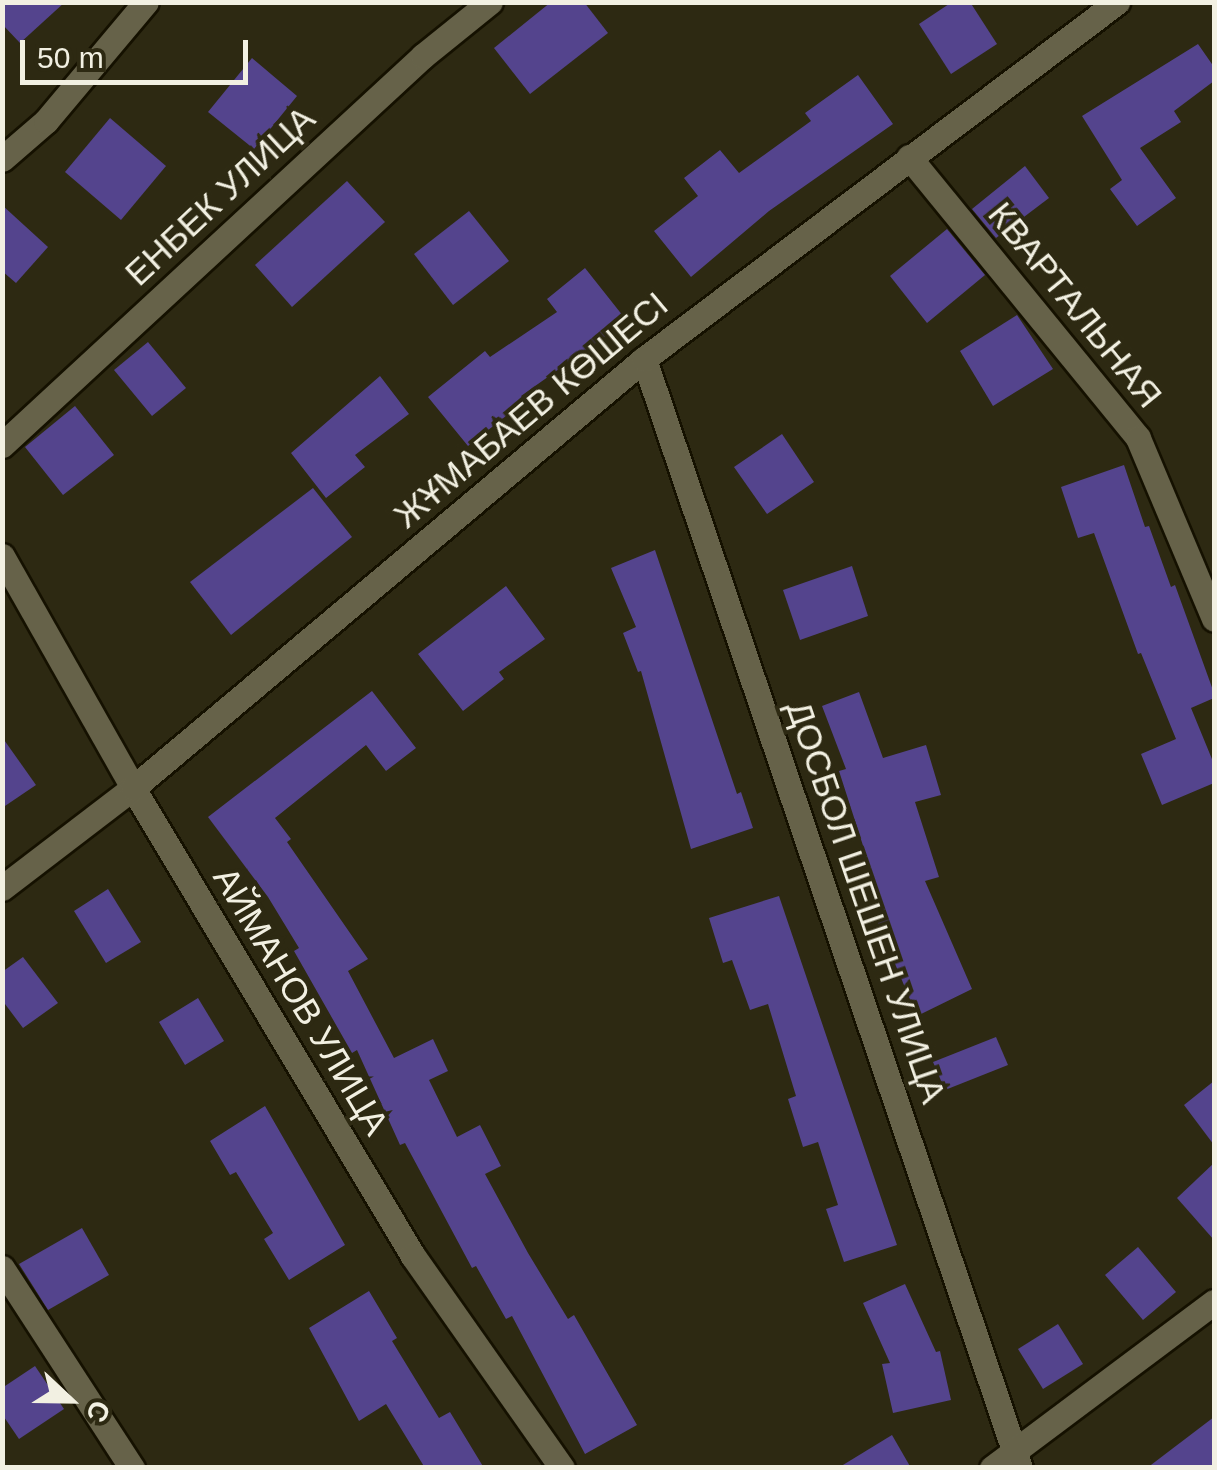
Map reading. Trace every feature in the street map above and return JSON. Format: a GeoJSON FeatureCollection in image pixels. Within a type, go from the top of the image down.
{"type":"FeatureCollection","features":[{"type":"Feature","properties":{"kind":"street"},"geometry":{"type":"LineString","coordinates":[[2,158],[46,121],[146,2]]}},
{"type":"Feature","properties":{"kind":"street","name":"ЕНБЕК УЛИЦА"},"geometry":{"type":"LineString","coordinates":[[2,445],[423,56],[490,2]]}},
{"type":"Feature","properties":{"kind":"street","name":"ЖҰМАБАЕВ КӨШЕСІ"},"geometry":{"type":"LineString","coordinates":[[2,888],[133,788],[644,358],[1118,2]]}},
{"type":"Feature","properties":{"kind":"street","name":"КВАРТАЛЬНАЯ"},"geometry":{"type":"LineString","coordinates":[[909,158],[1138,438],[1214,619]]}},
{"type":"Feature","properties":{"kind":"street","name":"ДОСБОЛ ШЕШЕН УЛИЦА"},"geometry":{"type":"LineString","coordinates":[[644,358],[1017,1459]]}},
{"type":"Feature","properties":{"kind":"street","name":"АЙМАНОВ УЛИЦА"},"geometry":{"type":"LineString","coordinates":[[2,556],[133,788],[413,1256],[562,1468]]}},
{"type":"Feature","properties":{"kind":"street"},"geometry":{"type":"LineString","coordinates":[[2,1268],[132,1468]]}},
{"type":"Feature","properties":{"kind":"street"},"geometry":{"type":"LineString","coordinates":[[992,1468],[1017,1459],[1214,1302]]}},
{"type":"Feature","properties":{"kind":"building"},"geometry":{"type":"Polygon","coordinates":[[[2,2],[65,2],[20,43],[2,24],[2,2]]]}},
{"type":"Feature","properties":{"kind":"building"},"geometry":{"type":"Polygon","coordinates":[[[551,2],[584,2],[608,33],[530,94],[494,48],[551,2]]]}},
{"type":"Feature","properties":{"kind":"building"},"geometry":{"type":"Polygon","coordinates":[[[952,2],[970,2],[997,44],[951,74],[919,24],[952,2]]]}},
{"type":"Feature","properties":{"kind":"building"},"geometry":{"type":"Polygon","coordinates":[[[1198,44],[1214,67],[1214,81],[1174,111],[1181,122],[1140,148],[1176,198],[1137,226],[1110,189],[1122,180],[1082,116],[1198,44]]]}},
{"type":"Feature","properties":{"kind":"building"},"geometry":{"type":"Polygon","coordinates":[[[252,58],[297,96],[254,149],[208,112],[252,58]]]}},
{"type":"Feature","properties":{"kind":"building"},"geometry":{"type":"Polygon","coordinates":[[[858,75],[893,124],[769,211],[691,277],[654,231],[698,196],[684,178],[720,150],[739,173],[811,121],[805,113],[858,75]]]}},
{"type":"Feature","properties":{"kind":"building"},"geometry":{"type":"Polygon","coordinates":[[[110,118],[166,166],[121,220],[65,172],[110,118]]]}},
{"type":"Feature","properties":{"kind":"building"},"geometry":{"type":"Polygon","coordinates":[[[1025,166],[1049,198],[996,238],[972,209],[1025,166]]]}},
{"type":"Feature","properties":{"kind":"building"},"geometry":{"type":"Polygon","coordinates":[[[347,181],[385,222],[292,307],[255,265],[347,181]]]}},
{"type":"Feature","properties":{"kind":"building"},"geometry":{"type":"Polygon","coordinates":[[[2,205],[48,247],[16,283],[2,271],[2,205]]]}},
{"type":"Feature","properties":{"kind":"building"},"geometry":{"type":"Polygon","coordinates":[[[469,211],[509,261],[453,305],[414,254],[469,211]]]}},
{"type":"Feature","properties":{"kind":"building"},"geometry":{"type":"Polygon","coordinates":[[[947,229],[985,275],[927,323],[890,276],[947,229]]]}},
{"type":"Feature","properties":{"kind":"building"},"geometry":{"type":"Polygon","coordinates":[[[585,268],[627,321],[521,396],[525,401],[468,446],[428,397],[485,351],[490,357],[557,312],[547,299],[585,268]]]}},
{"type":"Feature","properties":{"kind":"building"},"geometry":{"type":"Polygon","coordinates":[[[1017,315],[1053,369],[993,406],[960,351],[1017,315]]]}},
{"type":"Feature","properties":{"kind":"building"},"geometry":{"type":"Polygon","coordinates":[[[148,342],[186,388],[152,416],[114,370],[148,342]]]}},
{"type":"Feature","properties":{"kind":"building"},"geometry":{"type":"Polygon","coordinates":[[[380,376],[409,414],[355,455],[365,467],[326,498],[291,453],[380,376]]]}},
{"type":"Feature","properties":{"kind":"building"},"geometry":{"type":"Polygon","coordinates":[[[75,406],[114,455],[63,495],[25,447],[75,406]]]}},
{"type":"Feature","properties":{"kind":"building"},"geometry":{"type":"Polygon","coordinates":[[[782,434],[814,482],[767,514],[734,467],[782,434]]]}},
{"type":"Feature","properties":{"kind":"building"},"geometry":{"type":"Polygon","coordinates":[[[1124,465],[1145,527],[1149,526],[1171,587],[1175,585],[1214,693],[1214,698],[1191,708],[1214,764],[1214,783],[1162,805],[1141,754],[1176,739],[1141,653],[1138,654],[1094,533],[1078,538],[1061,487],[1124,465]]]}},
{"type":"Feature","properties":{"kind":"building"},"geometry":{"type":"Polygon","coordinates":[[[313,488],[352,537],[231,635],[190,582],[313,488]]]}},
{"type":"Feature","properties":{"kind":"building"},"geometry":{"type":"Polygon","coordinates":[[[655,550],[737,794],[741,792],[753,828],[691,849],[641,671],[638,672],[623,633],[636,627],[611,568],[655,550]]]}},
{"type":"Feature","properties":{"kind":"building"},"geometry":{"type":"Polygon","coordinates":[[[852,566],[868,616],[800,640],[783,590],[852,566]]]}},
{"type":"Feature","properties":{"kind":"building"},"geometry":{"type":"Polygon","coordinates":[[[506,586],[545,639],[499,672],[504,679],[463,711],[418,654],[506,586]]]}},
{"type":"Feature","properties":{"kind":"building"},"geometry":{"type":"Polygon","coordinates":[[[372,691],[416,748],[386,771],[366,745],[275,818],[291,839],[287,842],[368,959],[348,971],[394,1058],[433,1039],[448,1071],[429,1080],[457,1137],[480,1125],[501,1166],[485,1174],[528,1253],[568,1319],[574,1315],[637,1425],[585,1454],[512,1316],[506,1319],[476,1266],[472,1268],[405,1143],[400,1145],[357,1050],[352,1053],[294,951],[299,948],[268,897],[208,817],[372,691]]]}},
{"type":"Feature","properties":{"kind":"building"},"geometry":{"type":"Polygon","coordinates":[[[859,692],[883,758],[926,745],[941,795],[915,802],[939,877],[925,881],[972,989],[917,1016],[877,921],[886,917],[839,771],[846,769],[822,706],[859,692]]]}},
{"type":"Feature","properties":{"kind":"building"},"geometry":{"type":"Polygon","coordinates":[[[2,737],[36,785],[2,808],[2,737]]]}},
{"type":"Feature","properties":{"kind":"building"},"geometry":{"type":"Polygon","coordinates":[[[108,889],[141,942],[106,963],[74,911],[108,889]]]}},
{"type":"Feature","properties":{"kind":"building"},"geometry":{"type":"Polygon","coordinates":[[[779,896],[897,1245],[844,1262],[826,1209],[838,1205],[818,1142],[803,1147],[788,1099],[796,1096],[768,1004],[750,1010],[732,960],[723,963],[709,918],[779,896]]]}},
{"type":"Feature","properties":{"kind":"building"},"geometry":{"type":"Polygon","coordinates":[[[23,957],[58,1003],[23,1028],[2,1000],[2,972],[23,957]]]}},
{"type":"Feature","properties":{"kind":"building"},"geometry":{"type":"Polygon","coordinates":[[[198,998],[224,1041],[185,1065],[159,1022],[198,998]]]}},
{"type":"Feature","properties":{"kind":"building"},"geometry":{"type":"Polygon","coordinates":[[[996,1037],[1008,1065],[945,1090],[933,1062],[996,1037]]]}},
{"type":"Feature","properties":{"kind":"building"},"geometry":{"type":"Polygon","coordinates":[[[1214,1081],[1214,1145],[1184,1105],[1214,1081]]]}},
{"type":"Feature","properties":{"kind":"building"},"geometry":{"type":"Polygon","coordinates":[[[265,1106],[345,1245],[289,1280],[264,1239],[273,1233],[236,1172],[230,1175],[210,1141],[265,1106]]]}},
{"type":"Feature","properties":{"kind":"building"},"geometry":{"type":"Polygon","coordinates":[[[1214,1163],[1214,1240],[1177,1198],[1214,1163]]]}},
{"type":"Feature","properties":{"kind":"building"},"geometry":{"type":"Polygon","coordinates":[[[82,1228],[109,1275],[48,1310],[19,1264],[82,1228]]]}},
{"type":"Feature","properties":{"kind":"building"},"geometry":{"type":"Polygon","coordinates":[[[1138,1247],[1176,1292],[1143,1320],[1105,1275],[1138,1247]]]}},
{"type":"Feature","properties":{"kind":"building"},"geometry":{"type":"Polygon","coordinates":[[[905,1284],[936,1352],[940,1351],[951,1400],[893,1413],[882,1364],[890,1363],[863,1303],[905,1284]]]}},
{"type":"Feature","properties":{"kind":"building"},"geometry":{"type":"Polygon","coordinates":[[[369,1291],[397,1338],[392,1341],[439,1418],[450,1412],[484,1468],[425,1468],[386,1404],[359,1421],[309,1328],[369,1291]]]}},
{"type":"Feature","properties":{"kind":"building"},"geometry":{"type":"Polygon","coordinates":[[[1058,1324],[1083,1364],[1043,1389],[1018,1349],[1058,1324]]]}},
{"type":"Feature","properties":{"kind":"building"},"geometry":{"type":"Polygon","coordinates":[[[35,1366],[64,1409],[19,1439],[2,1414],[2,1388],[35,1366]]]}},
{"type":"Feature","properties":{"kind":"building"},"geometry":{"type":"Polygon","coordinates":[[[1214,1417],[1214,1468],[1147,1468],[1214,1417]]]}},
{"type":"Feature","properties":{"kind":"building"},"geometry":{"type":"Polygon","coordinates":[[[892,1435],[911,1468],[838,1468],[892,1435]]]}}]}
